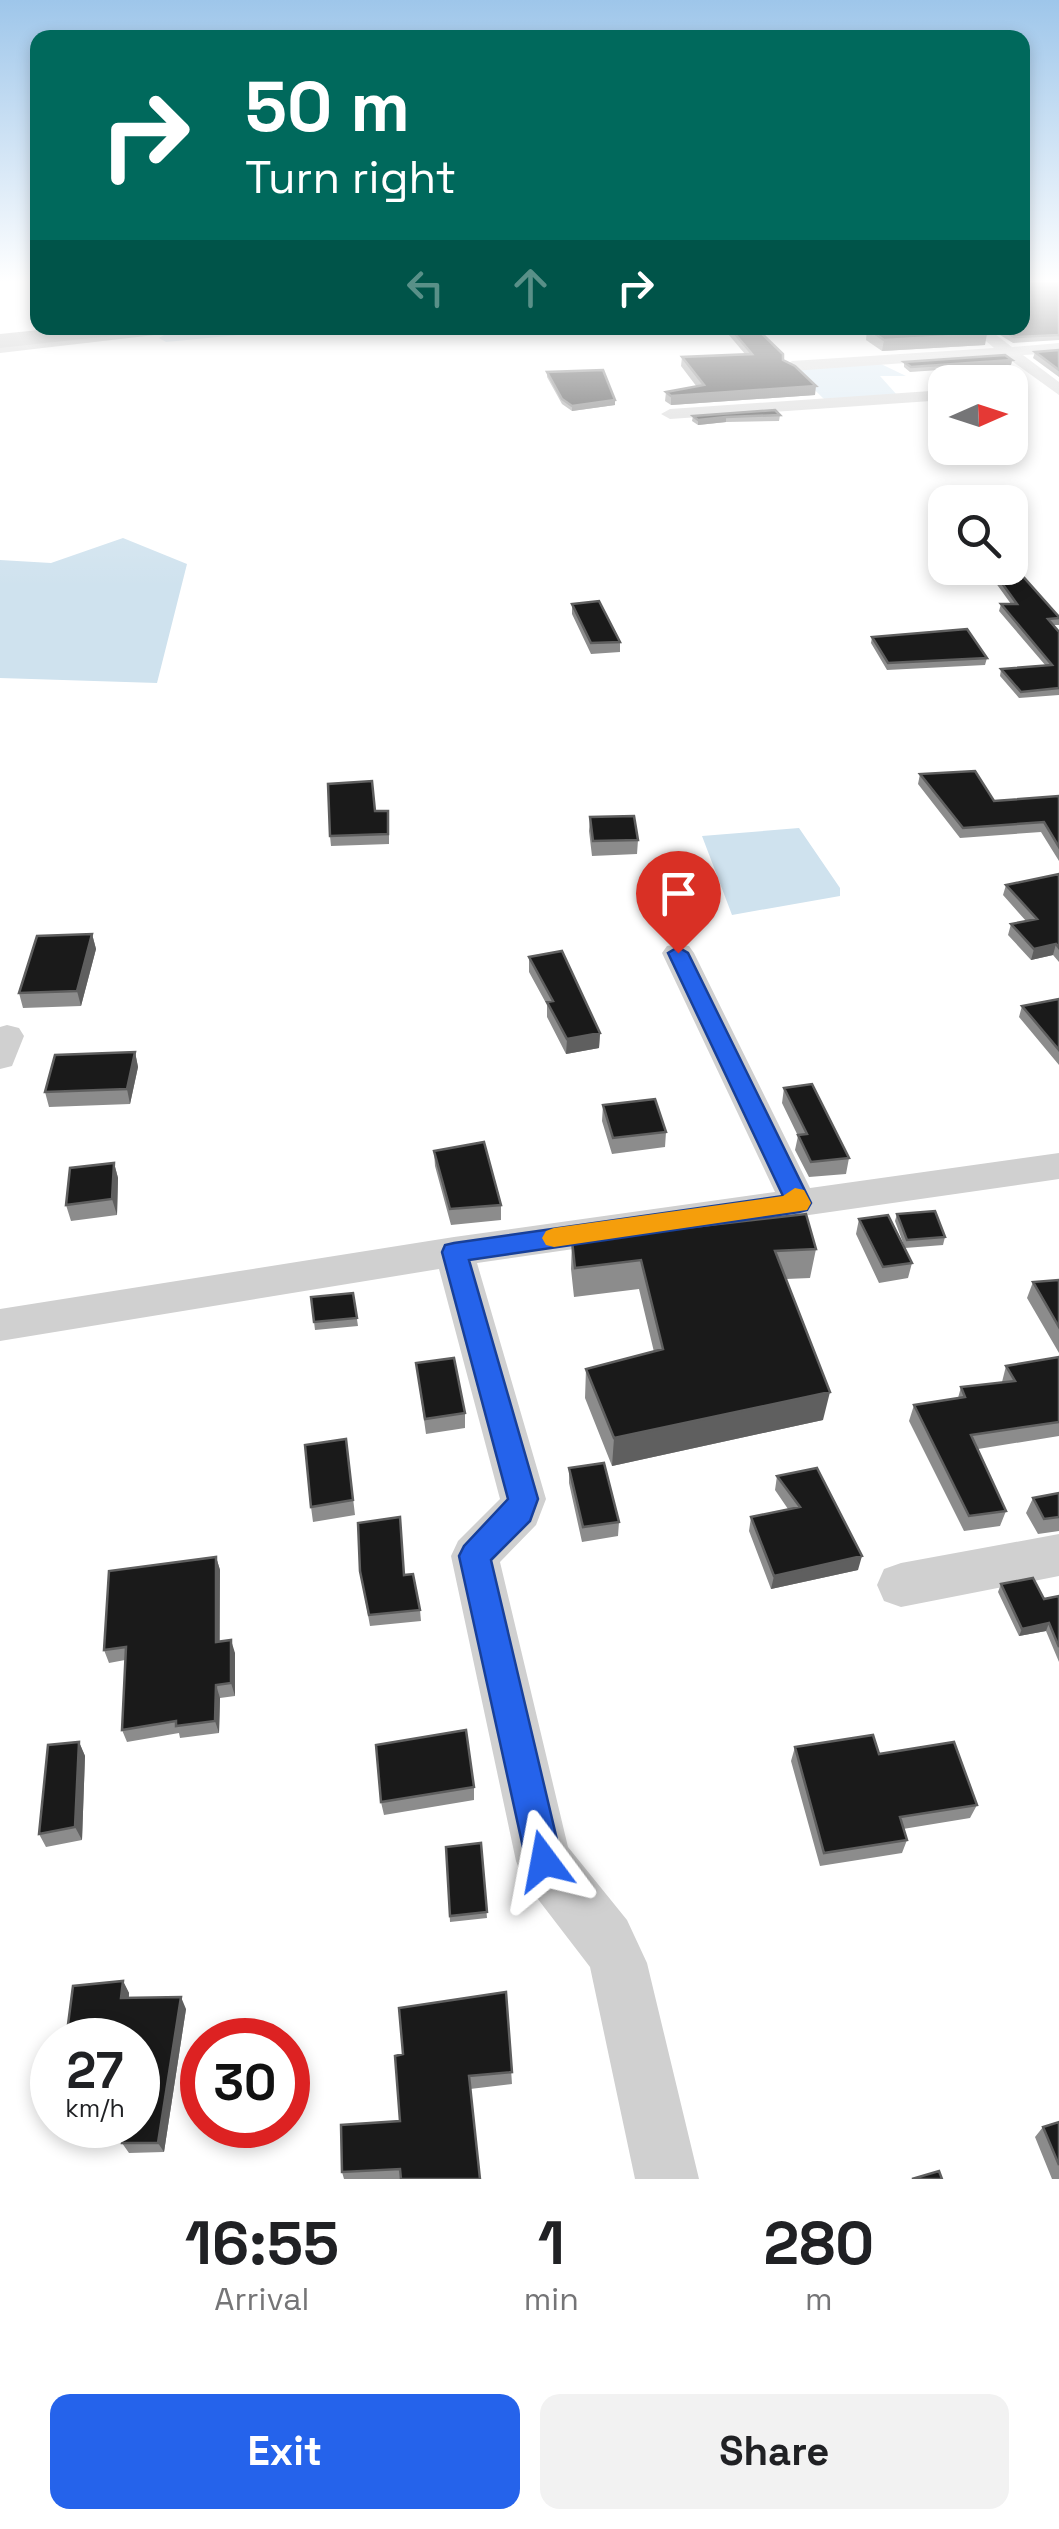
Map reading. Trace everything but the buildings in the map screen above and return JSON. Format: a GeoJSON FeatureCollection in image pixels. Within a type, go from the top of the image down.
{"type":"FeatureCollection","features":[{"type":"Feature","properties":{"kind":"street"},"geometry":{"type":"LineString","coordinates":[[1028,389],[1057,389]]}},
{"type":"Feature","properties":{"kind":"street"},"geometry":{"type":"LineString","coordinates":[[670,414],[928,396]]}},
{"type":"Feature","properties":{"kind":"street"},"geometry":{"type":"LineString","coordinates":[[678,953],[799,1203]]}},
{"type":"Feature","properties":{"kind":"street"},"geometry":{"type":"LineString","coordinates":[[0,1325],[454,1252],[1059,1166]]}},
{"type":"Feature","properties":{"kind":"street"},"geometry":{"type":"LineString","coordinates":[[454,1252],[523,1499],[520,1512],[474,1556],[544,1861],[607,1940],[618,1962],[667,2179]]}},
{"type":"Feature","properties":{"kind":"street"},"geometry":{"type":"LineString","coordinates":[[901,1585],[1059,1555]]}},
{"type":"Feature","properties":{"kind":"water"},"geometry":{"type":"Polygon","coordinates":[[[807,383],[886,383],[897,395],[825,400],[807,383]]]}},
{"type":"Feature","properties":{"kind":"water"},"geometry":{"type":"Polygon","coordinates":[[[123,538],[187,564],[157,683],[0,678],[0,560],[51,563],[123,538]]]}},
{"type":"Feature","properties":{"kind":"water"},"geometry":{"type":"Polygon","coordinates":[[[799,828],[840,888],[840,896],[732,915],[702,836],[799,828]]]}},
{"type":"Feature","properties":{"kind":"slow traffic"},"geometry":{"type":"LineString","coordinates":[[554,1238],[799,1203],[795,1196]]}},
{"type":"Feature","properties":{"kind":"route"},"geometry":{"type":"LineString","coordinates":[[544,1861],[474,1556],[520,1512],[523,1499],[454,1252],[799,1203],[678,953]]}}]}
